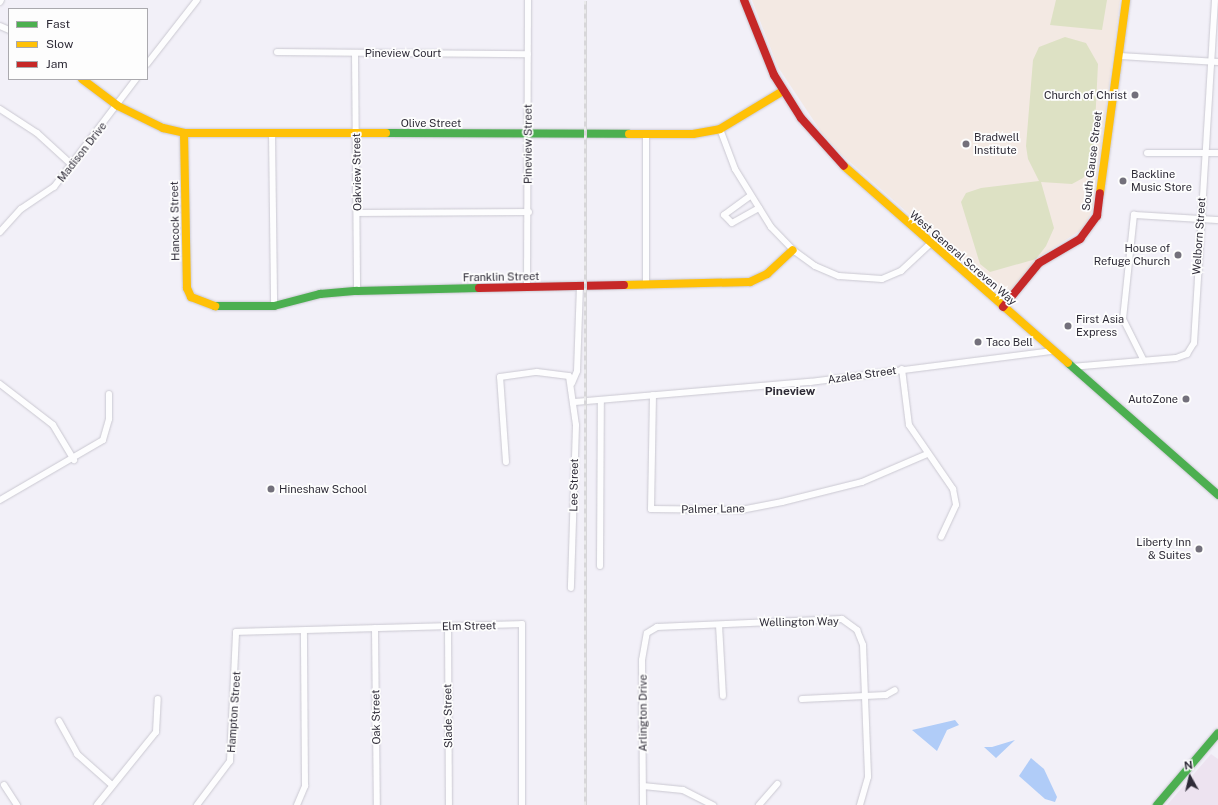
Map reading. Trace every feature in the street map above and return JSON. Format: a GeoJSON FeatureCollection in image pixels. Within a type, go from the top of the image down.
{"type":"FeatureCollection","features":[{"type":"Feature","properties":{"kind":"street"},"geometry":{"type":"LineString","coordinates":[[148,63],[197,0]]}},
{"type":"Feature","properties":{"kind":"street","name":"Pineview Street"},"geometry":{"type":"LineString","coordinates":[[527,287],[529,212],[528,0]]}},
{"type":"Feature","properties":{"kind":"street","name":"West General Screven Way"},"geometry":{"type":"LineString","coordinates":[[744,0],[760,47],[783,91],[832,155],[930,244],[1218,495]]}},
{"type":"Feature","properties":{"kind":"street","name":"South Gause Street"},"geometry":{"type":"LineString","coordinates":[[1003,307],[1039,263],[1080,239],[1094,221],[1120,56],[1126,0]]}},
{"type":"Feature","properties":{"kind":"street","name":"Welborn Street"},"geometry":{"type":"LineString","coordinates":[[1071,367],[1143,359],[1176,358],[1187,354],[1194,343],[1204,152],[1215,0]]}},
{"type":"Feature","properties":{"kind":"street","name":"Pineview Court"},"geometry":{"type":"LineString","coordinates":[[277,52],[528,54]]}},
{"type":"Feature","properties":{"kind":"street","name":"Oakview Street"},"geometry":{"type":"LineString","coordinates":[[355,53],[357,291]]}},
{"type":"Feature","properties":{"kind":"street"},"geometry":{"type":"LineString","coordinates":[[1120,56],[1218,62]]}},
{"type":"Feature","properties":{"kind":"street","name":"Olive Street"},"geometry":{"type":"LineString","coordinates":[[83,80],[118,106],[164,128],[184,133],[693,134],[720,129],[783,91]]}},
{"type":"Feature","properties":{"kind":"street","name":"Madison Drive"},"geometry":{"type":"LineString","coordinates":[[0,232],[21,209],[54,187],[118,106],[135,80]]}},
{"type":"Feature","properties":{"kind":"street"},"geometry":{"type":"LineString","coordinates":[[0,109],[37,133],[71,164]]}},
{"type":"Feature","properties":{"kind":"street"},"geometry":{"type":"LineString","coordinates":[[720,129],[735,169],[750,196],[759,208],[793,250],[830,273],[876,279],[901,271],[930,244]]}},
{"type":"Feature","properties":{"kind":"street","name":"Hancock Street"},"geometry":{"type":"LineString","coordinates":[[184,133],[187,288],[191,297],[201,302]]}},
{"type":"Feature","properties":{"kind":"street"},"geometry":{"type":"LineString","coordinates":[[272,133],[274,306]]}},
{"type":"Feature","properties":{"kind":"street"},"geometry":{"type":"LineString","coordinates":[[646,133],[646,285]]}},
{"type":"Feature","properties":{"kind":"street"},"geometry":{"type":"LineString","coordinates":[[1147,153],[1218,153]]}},
{"type":"Feature","properties":{"kind":"street"},"geometry":{"type":"LineString","coordinates":[[750,196],[731,207],[724,215],[732,223],[759,208]]}},
{"type":"Feature","properties":{"kind":"street"},"geometry":{"type":"LineString","coordinates":[[357,213],[529,212]]}},
{"type":"Feature","properties":{"kind":"street"},"geometry":{"type":"LineString","coordinates":[[1143,359],[1123,319],[1134,215],[1218,220]]}},
{"type":"Feature","properties":{"kind":"street","name":"Franklin Street"},"geometry":{"type":"LineString","coordinates":[[201,302],[208,306],[274,306],[320,294],[357,291],[750,282],[767,274],[793,250]]}},
{"type":"Feature","properties":{"kind":"street","name":"Lee Street"},"geometry":{"type":"LineString","coordinates":[[572,588],[575,402],[572,383],[577,371],[580,287]]}},
{"type":"Feature","properties":{"kind":"street","name":"Azalea Street"},"geometry":{"type":"LineString","coordinates":[[575,402],[810,382],[902,369],[1053,351]]}},
{"type":"Feature","properties":{"kind":"street"},"geometry":{"type":"LineString","coordinates":[[902,369],[909,425],[928,454],[948,479],[956,506],[941,537]]}},
{"type":"Feature","properties":{"kind":"street"},"geometry":{"type":"LineString","coordinates":[[506,462],[500,377],[559,373],[569,376],[572,383]]}},
{"type":"Feature","properties":{"kind":"street"},"geometry":{"type":"LineString","coordinates":[[0,384],[53,425],[74,460]]}},
{"type":"Feature","properties":{"kind":"street"},"geometry":{"type":"LineString","coordinates":[[1,498],[94,448],[107,434],[109,394]]}},
{"type":"Feature","properties":{"kind":"street","name":"Palmer Lane"},"geometry":{"type":"LineString","coordinates":[[653,395],[652,509],[741,510],[782,502],[862,482],[928,454]]}},
{"type":"Feature","properties":{"kind":"street"},"geometry":{"type":"LineString","coordinates":[[600,566],[601,400]]}},
{"type":"Feature","properties":{"kind":"street","name":"Wellington Way"},"geometry":{"type":"LineString","coordinates":[[657,627],[842,619],[857,630],[863,645],[868,777],[860,805]]}},
{"type":"Feature","properties":{"kind":"street","name":"Elm Street"},"geometry":{"type":"LineString","coordinates":[[236,632],[304,632],[375,628],[522,624],[522,805]]}},
{"type":"Feature","properties":{"kind":"street"},"geometry":{"type":"LineString","coordinates":[[719,625],[723,696]]}},
{"type":"Feature","properties":{"kind":"street","name":"Slade Street"},"geometry":{"type":"LineString","coordinates":[[448,626],[449,805]]}},
{"type":"Feature","properties":{"kind":"street","name":"Arlington Drive"},"geometry":{"type":"LineString","coordinates":[[643,805],[642,660],[647,633],[657,627]]}},
{"type":"Feature","properties":{"kind":"street","name":"Oak Street"},"geometry":{"type":"LineString","coordinates":[[375,628],[377,805]]}},
{"type":"Feature","properties":{"kind":"street","name":"Hampton Street"},"geometry":{"type":"LineString","coordinates":[[197,805],[230,761],[236,632]]}},
{"type":"Feature","properties":{"kind":"street"},"geometry":{"type":"LineString","coordinates":[[297,805],[305,786],[304,632]]}},
{"type":"Feature","properties":{"kind":"street"},"geometry":{"type":"LineString","coordinates":[[802,699],[886,695],[895,690]]}},
{"type":"Feature","properties":{"kind":"street"},"geometry":{"type":"LineString","coordinates":[[97,805],[156,732],[158,699]]}},
{"type":"Feature","properties":{"kind":"street"},"geometry":{"type":"LineString","coordinates":[[59,721],[77,754],[112,786]]}},
{"type":"Feature","properties":{"kind":"street"},"geometry":{"type":"LineString","coordinates":[[1157,805],[1218,733]]}},
{"type":"Feature","properties":{"kind":"street"},"geometry":{"type":"LineString","coordinates":[[759,805],[777,784]]}},
{"type":"Feature","properties":{"kind":"street"},"geometry":{"type":"LineString","coordinates":[[4,785],[17,805]]}},
{"type":"Feature","properties":{"kind":"street"},"geometry":{"type":"LineString","coordinates":[[643,786],[683,790],[713,805]]}},
{"type":"Feature","properties":{"kind":"shaded area","name":"Bradwell Institute"},"geometry":{"type":"Polygon","coordinates":[[[752,0],[1120,0],[1093,208],[1084,228],[1038,258],[1005,298],[842,155],[822,133],[778,67],[752,0]]]}},
{"type":"Feature","properties":{"kind":"shaded area"},"geometry":{"type":"Polygon","coordinates":[[[1211,754],[1218,759],[1218,805],[1167,805],[1211,754]]]}},
{"type":"Feature","properties":{"kind":"green space"},"geometry":{"type":"Polygon","coordinates":[[[1056,0],[1107,0],[1102,30],[1050,25],[1056,0]]]}},
{"type":"Feature","properties":{"kind":"green space"},"geometry":{"type":"Polygon","coordinates":[[[1065,37],[1086,43],[1098,64],[1093,165],[1083,178],[1072,184],[1041,182],[1054,228],[1046,246],[1036,259],[990,272],[980,264],[961,202],[966,193],[981,188],[1039,181],[1028,159],[1026,146],[1033,60],[1039,47],[1065,37]]]}},
{"type":"Feature","properties":{"kind":"water"},"geometry":{"type":"Polygon","coordinates":[[[955,720],[959,725],[947,730],[937,751],[912,730],[955,720]]]}},
{"type":"Feature","properties":{"kind":"water"},"geometry":{"type":"Polygon","coordinates":[[[1015,740],[996,758],[984,747],[992,747],[1015,740]]]}},
{"type":"Feature","properties":{"kind":"water"},"geometry":{"type":"Polygon","coordinates":[[[1031,758],[1044,769],[1057,797],[1055,802],[1045,799],[1019,776],[1031,758]]]}},
{"type":"Feature","properties":{"kind":"railway"},"geometry":{"type":"LineString","coordinates":[[585,0],[585,805]]}},
{"type":"Feature","properties":{"kind":"traffic: fast"},"geometry":{"type":"LineString","coordinates":[[386,133],[629,134]]}},
{"type":"Feature","properties":{"kind":"traffic: fast"},"geometry":{"type":"LineString","coordinates":[[215,306],[274,306],[320,294],[357,291],[479,288]]}},
{"type":"Feature","properties":{"kind":"traffic: fast"},"geometry":{"type":"LineString","coordinates":[[1068,363],[1218,495]]}},
{"type":"Feature","properties":{"kind":"traffic: fast"},"geometry":{"type":"LineString","coordinates":[[1157,805],[1218,733]]}},
{"type":"Feature","properties":{"kind":"traffic: slow"},"geometry":{"type":"LineString","coordinates":[[1100,193],[1126,0]]}},
{"type":"Feature","properties":{"kind":"traffic: slow"},"geometry":{"type":"LineString","coordinates":[[83,80],[118,106],[163,128],[184,133],[386,133]]}},
{"type":"Feature","properties":{"kind":"traffic: slow"},"geometry":{"type":"LineString","coordinates":[[629,134],[693,134],[720,129],[783,91]]}},
{"type":"Feature","properties":{"kind":"traffic: slow"},"geometry":{"type":"LineString","coordinates":[[184,133],[187,288],[191,297],[215,306]]}},
{"type":"Feature","properties":{"kind":"traffic: slow"},"geometry":{"type":"LineString","coordinates":[[844,166],[1068,363]]}},
{"type":"Feature","properties":{"kind":"traffic: slow"},"geometry":{"type":"LineString","coordinates":[[624,285],[750,282],[767,274],[793,250]]}},
{"type":"Feature","properties":{"kind":"traffic: jam"},"geometry":{"type":"LineString","coordinates":[[744,0],[774,75],[801,118],[844,166]]}},
{"type":"Feature","properties":{"kind":"traffic: jam"},"geometry":{"type":"LineString","coordinates":[[1003,307],[1039,263],[1080,239],[1097,216],[1100,193]]}},
{"type":"Feature","properties":{"kind":"traffic: jam"},"geometry":{"type":"LineString","coordinates":[[479,288],[624,285]]}},
{"type":"Feature","properties":{"kind":"place","name":"Church of Christ"},"geometry":{"type":"Point","coordinates":[1135,95]}},
{"type":"Feature","properties":{"kind":"place","name":"Bradwell Institute"},"geometry":{"type":"Point","coordinates":[966,144]}},
{"type":"Feature","properties":{"kind":"place","name":"Backline Music Store"},"geometry":{"type":"Point","coordinates":[1123,181]}},
{"type":"Feature","properties":{"kind":"place","name":"House of Refuge Church"},"geometry":{"type":"Point","coordinates":[1178,255]}},
{"type":"Feature","properties":{"kind":"place","name":"First Asia Express"},"geometry":{"type":"Point","coordinates":[1068,326]}},
{"type":"Feature","properties":{"kind":"place","name":"Taco Bell"},"geometry":{"type":"Point","coordinates":[978,342]}},
{"type":"Feature","properties":{"kind":"place","name":"AutoZone"},"geometry":{"type":"Point","coordinates":[1186,399]}},
{"type":"Feature","properties":{"kind":"place","name":"Hineshaw School"},"geometry":{"type":"Point","coordinates":[271,489]}},
{"type":"Feature","properties":{"kind":"place","name":"Liberty Inn & Suites"},"geometry":{"type":"Point","coordinates":[1199,549]}},
{"type":"Feature","properties":{"kind":"district","name":"Pineview"},"geometry":{"type":"Point","coordinates":[790,392]}}]}
